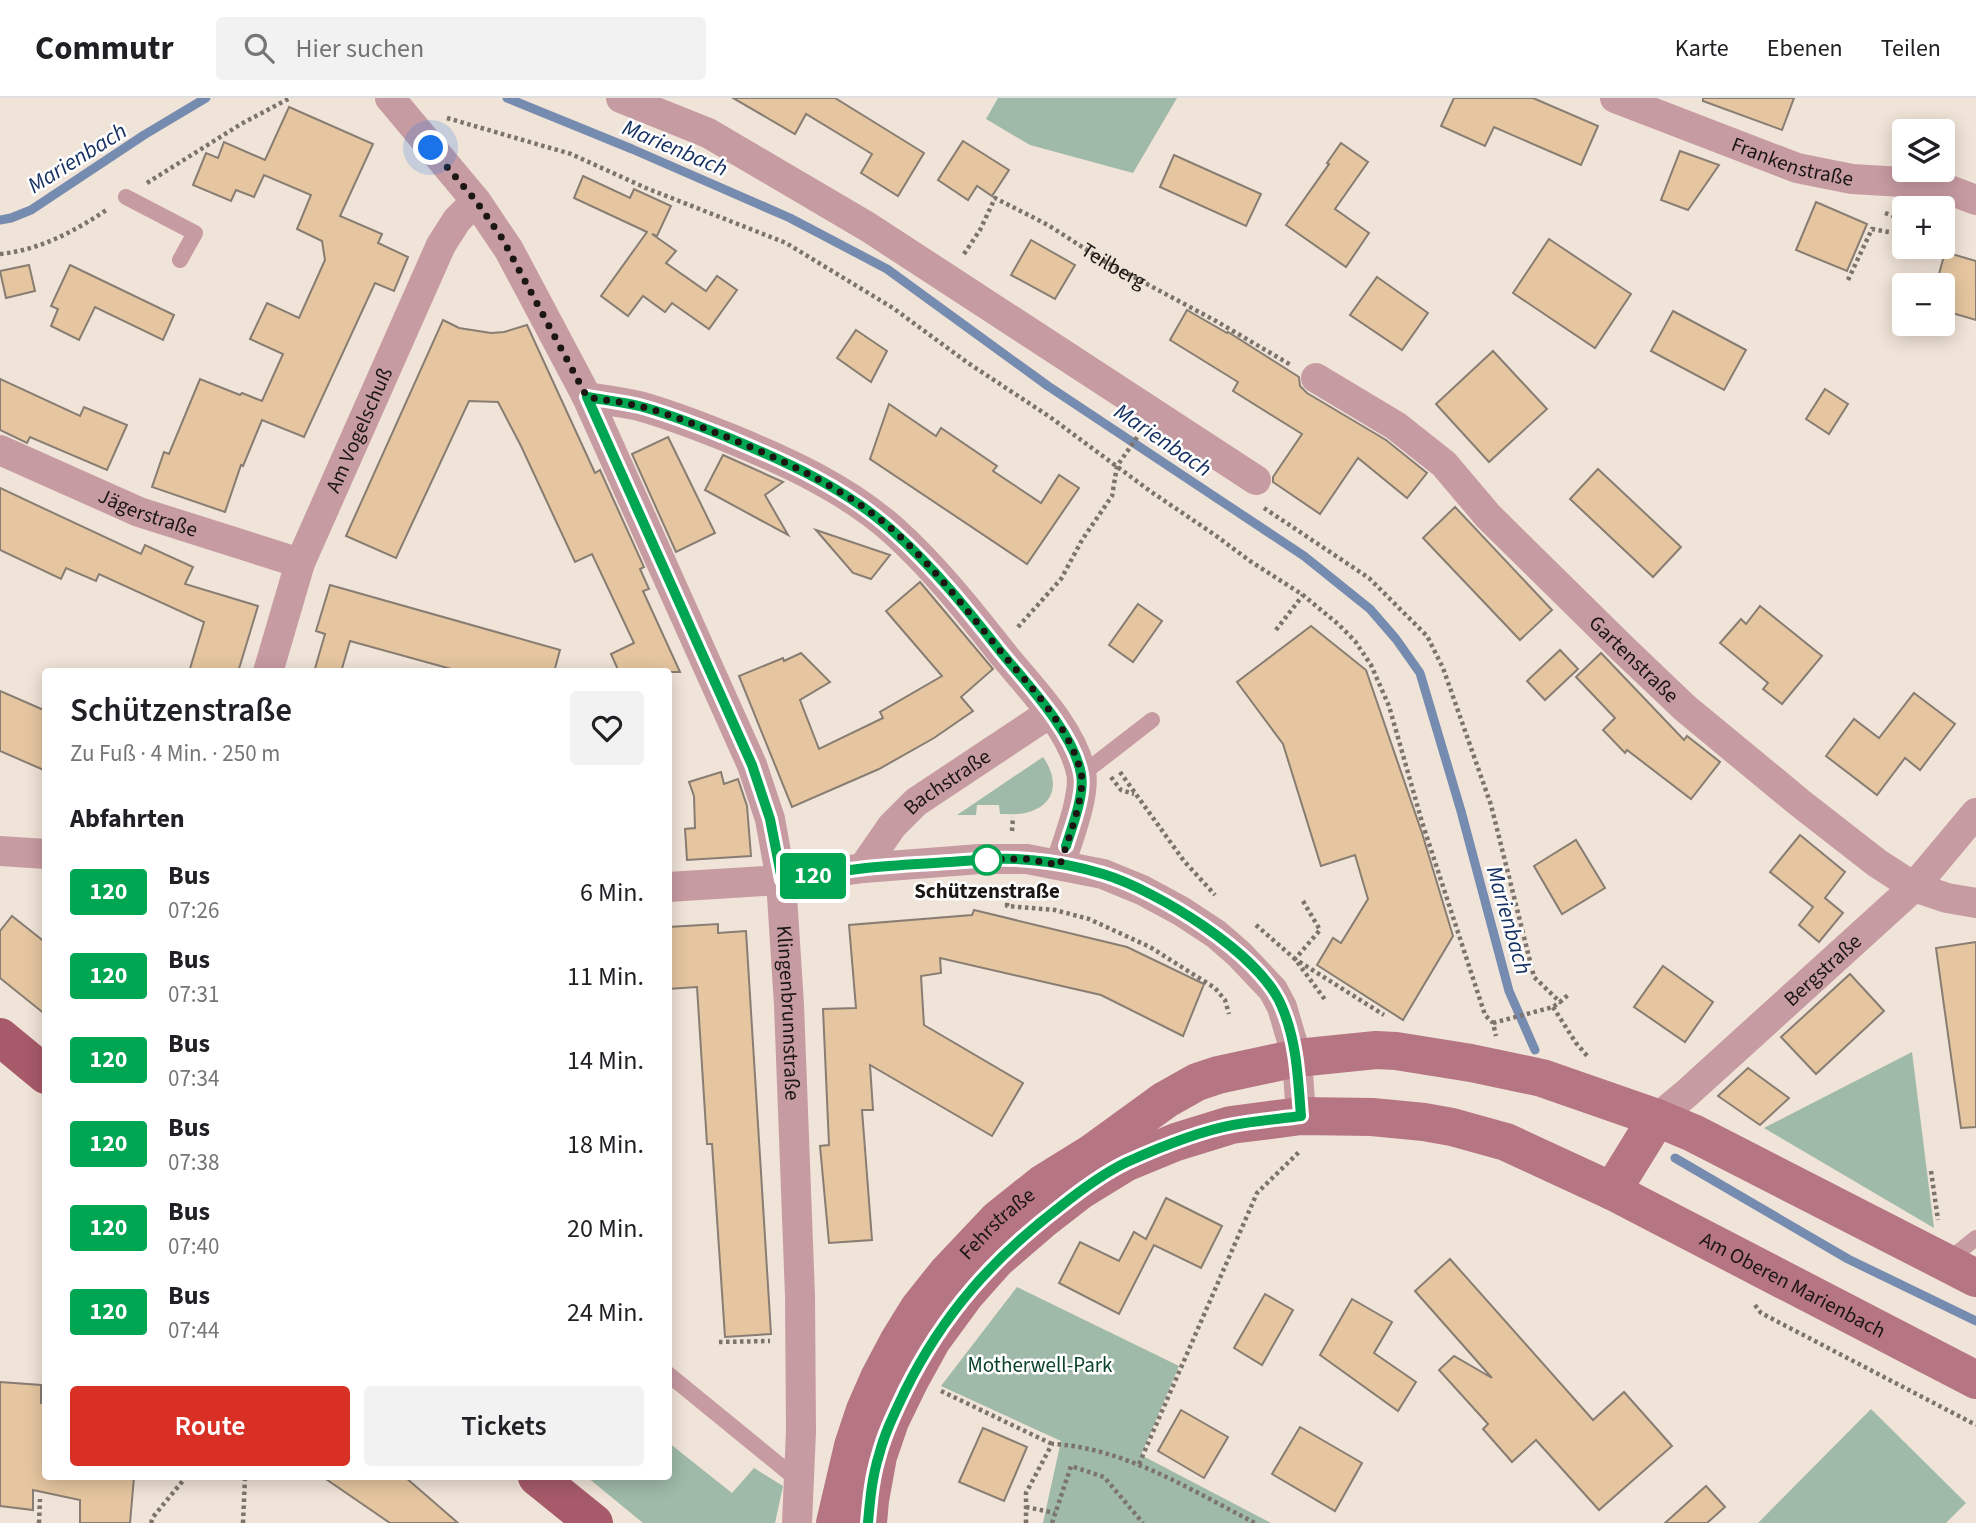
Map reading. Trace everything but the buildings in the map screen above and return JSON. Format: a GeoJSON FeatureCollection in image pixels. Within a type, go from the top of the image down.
{"type":"FeatureCollection","features":[{"type":"Feature","properties":{"kind":"main road"},"geometry":{"type":"LineString","coordinates":[[0,1037],[42,1072]]}},
{"type":"Feature","properties":{"kind":"main road"},"geometry":{"type":"LineString","coordinates":[[1297,1058],[1376,1050],[1396,1051],[1542,1078],[1657,1118],[1718,1145],[1961,1270]]}},
{"type":"Feature","properties":{"kind":"main road","name":"Fehrstraße"},"geometry":{"type":"LineString","coordinates":[[835,1523],[853,1446],[879,1378],[919,1308],[970,1247],[998,1219],[1042,1184],[1092,1153],[1165,1100],[1218,1074],[1297,1058]]}},
{"type":"Feature","properties":{"kind":"main road","name":"Fehrstraße"},"geometry":{"type":"LineString","coordinates":[[868,1523],[878,1456],[906,1389],[932,1340],[965,1295],[997,1259],[1081,1190],[1125,1163],[1176,1142],[1231,1125],[1301,1116]]}},
{"type":"Feature","properties":{"kind":"main road","name":"Am Oberen Marienbach"},"geometry":{"type":"LineString","coordinates":[[1301,1116],[1372,1117],[1424,1122],[1506,1142],[1612,1191],[1976,1380]]}},
{"type":"Feature","properties":{"kind":"main road"},"geometry":{"type":"LineString","coordinates":[[1612,1191],[1657,1118]]}},
{"type":"Feature","properties":{"kind":"main road"},"geometry":{"type":"LineString","coordinates":[[541,1480],[594,1523]]}},
{"type":"Feature","properties":{"kind":"street"},"geometry":{"type":"LineString","coordinates":[[621,98],[708,133],[868,227],[1256,480]]}},
{"type":"Feature","properties":{"kind":"street","name":"Frankenstraße"},"geometry":{"type":"LineString","coordinates":[[1615,98],[1797,168],[1852,179],[1903,182],[1947,190],[1976,200]]}},
{"type":"Feature","properties":{"kind":"street","name":"Klingenbrunnstraße"},"geometry":{"type":"LineString","coordinates":[[392,100],[476,201],[509,250],[587,397],[752,765],[770,819],[782,880],[791,1044],[801,1347],[797,1523]]}},
{"type":"Feature","properties":{"kind":"street","name":"Am Vogelschuß"},"geometry":{"type":"LineString","coordinates":[[269,668],[300,564],[441,244],[457,220],[476,201]]}},
{"type":"Feature","properties":{"kind":"street","name":"Gartenstraße"},"geometry":{"type":"LineString","coordinates":[[1316,379],[1396,426],[1444,464],[1488,516],[1590,618],[1685,708],[1800,803],[1877,863],[1914,887],[1947,898],[1976,903]]}},
{"type":"Feature","properties":{"kind":"street"},"geometry":{"type":"LineString","coordinates":[[587,397],[637,406],[684,420],[779,460],[826,484],[894,531],[951,590],[1050,713],[1073,751],[1082,775],[1079,797],[1060,865]]}},
{"type":"Feature","properties":{"kind":"street","name":"Jägerstraße"},"geometry":{"type":"LineString","coordinates":[[0,450],[139,512],[300,564]]}},
{"type":"Feature","properties":{"kind":"street","name":"Bachstraße"},"geometry":{"type":"LineString","coordinates":[[863,868],[892,826],[916,802],[1050,713]]}},
{"type":"Feature","properties":{"kind":"street","name":"Bergstraße"},"geometry":{"type":"LineString","coordinates":[[1657,1118],[1914,887],[1976,813]]}},
{"type":"Feature","properties":{"kind":"street"},"geometry":{"type":"LineString","coordinates":[[0,851],[42,853]]}},
{"type":"Feature","properties":{"kind":"street"},"geometry":{"type":"LineString","coordinates":[[672,887],[782,880],[863,868],[980,859],[1027,859],[1103,874],[1142,890],[1216,934],[1273,990],[1282,1007],[1297,1058],[1301,1116]]}},
{"type":"Feature","properties":{"kind":"lane"},"geometry":{"type":"LineString","coordinates":[[127,197],[195,233],[180,260]]}},
{"type":"Feature","properties":{"kind":"lane"},"geometry":{"type":"LineString","coordinates":[[1082,775],[1152,720]]}},
{"type":"Feature","properties":{"kind":"lane"},"geometry":{"type":"LineString","coordinates":[[1961,1270],[1976,1238]]}},
{"type":"Feature","properties":{"kind":"lane"},"geometry":{"type":"LineString","coordinates":[[672,1377],[799,1481]]}},
{"type":"Feature","properties":{"kind":"path"},"geometry":{"type":"LineString","coordinates":[[392,100],[571,154],[712,216],[786,243],[893,307],[968,363],[1118,464],[1338,624],[1355,641],[1371,665],[1388,706],[1422,822],[1485,1015],[1493,1023],[1496,1037]]}},
{"type":"Feature","properties":{"kind":"path","name":"Teilberg"},"geometry":{"type":"LineString","coordinates":[[948,278],[980,229],[995,198],[1048,225],[1104,261],[1316,379]]}},
{"type":"Feature","properties":{"kind":"path"},"geometry":{"type":"LineString","coordinates":[[1848,280],[1872,229],[1892,232]]}},
{"type":"Feature","properties":{"kind":"path"},"geometry":{"type":"LineString","coordinates":[[1022,624],[1061,579],[1082,540],[1112,496],[1118,464],[1142,430]]}},
{"type":"Feature","properties":{"kind":"path"},"geometry":{"type":"LineString","coordinates":[[1256,480],[1256,504],[1369,578],[1427,636],[1443,668],[1491,805],[1534,977],[1560,1002]]}},
{"type":"Feature","properties":{"kind":"path"},"geometry":{"type":"LineString","coordinates":[[1276,630],[1303,596]]}},
{"type":"Feature","properties":{"kind":"path"},"geometry":{"type":"LineString","coordinates":[[1135,794],[1184,861],[1214,894]]}},
{"type":"Feature","properties":{"kind":"path"},"geometry":{"type":"LineString","coordinates":[[1303,901],[1320,930],[1295,959],[1395,1022]]}},
{"type":"Feature","properties":{"kind":"path"},"geometry":{"type":"LineString","coordinates":[[1007,906],[1055,910],[1089,919],[1150,947],[1215,988],[1225,1000],[1229,1014]]}},
{"type":"Feature","properties":{"kind":"path"},"geometry":{"type":"LineString","coordinates":[[1493,1023],[1553,1007],[1569,995]]}},
{"type":"Feature","properties":{"kind":"path"},"geometry":{"type":"LineString","coordinates":[[1553,1007],[1590,1060]]}},
{"type":"Feature","properties":{"kind":"path"},"geometry":{"type":"LineString","coordinates":[[1139,1464],[1257,1192],[1301,1151],[1288,1152]]}},
{"type":"Feature","properties":{"kind":"path"},"geometry":{"type":"LineString","coordinates":[[1931,1171],[1938,1225]]}},
{"type":"Feature","properties":{"kind":"path"},"geometry":{"type":"LineString","coordinates":[[1751,1298],[1760,1313],[1976,1425]]}},
{"type":"Feature","properties":{"kind":"path"},"geometry":{"type":"LineString","coordinates":[[719,1342],[801,1347]]}},
{"type":"Feature","properties":{"kind":"path"},"geometry":{"type":"LineString","coordinates":[[947,1394],[1052,1444],[1071,1445],[1139,1464],[1255,1523]]}},
{"type":"Feature","properties":{"kind":"path"},"geometry":{"type":"LineString","coordinates":[[1026,1523],[1026,1493],[1052,1444]]}},
{"type":"Feature","properties":{"kind":"path"},"geometry":{"type":"LineString","coordinates":[[1052,1523],[1071,1466],[1104,1477],[1143,1523]]}},
{"type":"Feature","properties":{"kind":"path"},"geometry":{"type":"LineString","coordinates":[[151,1523],[184,1480]]}},
{"type":"Feature","properties":{"kind":"path"},"geometry":{"type":"LineString","coordinates":[[243,1523],[245,1480]]}},
{"type":"Feature","properties":{"kind":"path"},"geometry":{"type":"LineString","coordinates":[[39,1523],[40,1499]]}},
{"type":"Feature","properties":{"kind":"path"},"geometry":{"type":"LineString","coordinates":[[1026,1507],[1055,1513]]}},
{"type":"Feature","properties":{"kind":"green space"},"geometry":{"type":"Polygon","coordinates":[[[998,98],[1177,98],[1133,173],[1030,145],[986,119],[998,98]]]}},
{"type":"Feature","properties":{"kind":"green space"},"geometry":{"type":"Polygon","coordinates":[[[1043,757],[1053,781],[1050,796],[1039,808],[1022,814],[1000,814],[999,805],[977,805],[976,815],[957,815],[1043,757]]]}},
{"type":"Feature","properties":{"kind":"green space"},"geometry":{"type":"Polygon","coordinates":[[[1912,1052],[1934,1228],[1764,1128],[1912,1052]]]}},
{"type":"Feature","properties":{"kind":"green space","name":"Motherwell-Park"},"geometry":{"type":"Polygon","coordinates":[[[1017,1287],[1179,1366],[1141,1455],[1271,1523],[1043,1523],[1061,1441],[941,1386],[1017,1287]]]}},
{"type":"Feature","properties":{"kind":"green space"},"geometry":{"type":"Polygon","coordinates":[[[1871,1409],[1966,1503],[1946,1523],[1758,1523],[1871,1409]]]}},
{"type":"Feature","properties":{"kind":"green space"},"geometry":{"type":"Polygon","coordinates":[[[672,1445],[732,1493],[754,1468],[783,1486],[775,1523],[643,1523],[591,1480],[672,1480],[672,1445]]]}},
{"type":"Feature","properties":{"kind":"waterway","name":"Marienbach"},"geometry":{"type":"LineString","coordinates":[[0,220],[31,210],[144,135],[206,98]]}},
{"type":"Feature","properties":{"kind":"waterway","name":"Marienbach"},"geometry":{"type":"LineString","coordinates":[[507,98],[790,218],[887,269],[1048,386],[1304,556],[1370,609],[1420,673],[1461,811],[1509,991],[1535,1050]]}},
{"type":"Feature","properties":{"kind":"waterway","name":"Marienbach"},"geometry":{"type":"LineString","coordinates":[[1675,1158],[1848,1259],[1976,1321]]}},
{"type":"Feature","properties":{"kind":"bus line","name":"120"},"geometry":{"type":"LineString","coordinates":[[868,1523],[878,1456],[911,1378],[932,1340],[965,1295],[997,1259],[1081,1190],[1125,1163],[1176,1142],[1231,1125],[1301,1116],[1297,1058],[1282,1007],[1273,990],[1239,954],[1216,934],[1181,911],[1142,890],[1103,874],[1027,859],[980,859],[863,868],[782,880],[770,819],[752,765],[587,397],[637,406],[684,420],[768,454],[826,484],[894,531],[951,590],[1031,688],[1073,751],[1082,775],[1066,846]]}},
{"type":"Feature","properties":{"kind":"place","name":"Schützenstraße"},"geometry":{"type":"Point","coordinates":[987,860]}},
{"type":"Feature","properties":{"kind":"route"},"geometry":{"type":"LineString","coordinates":[[431,148],[495,226],[587,397],[637,406],[684,420],[768,454],[826,484],[869,512],[894,531],[951,590],[1031,688],[1063,733],[1082,775],[1072,827],[1060,865],[1027,859],[980,859],[987,860]]}}]}
